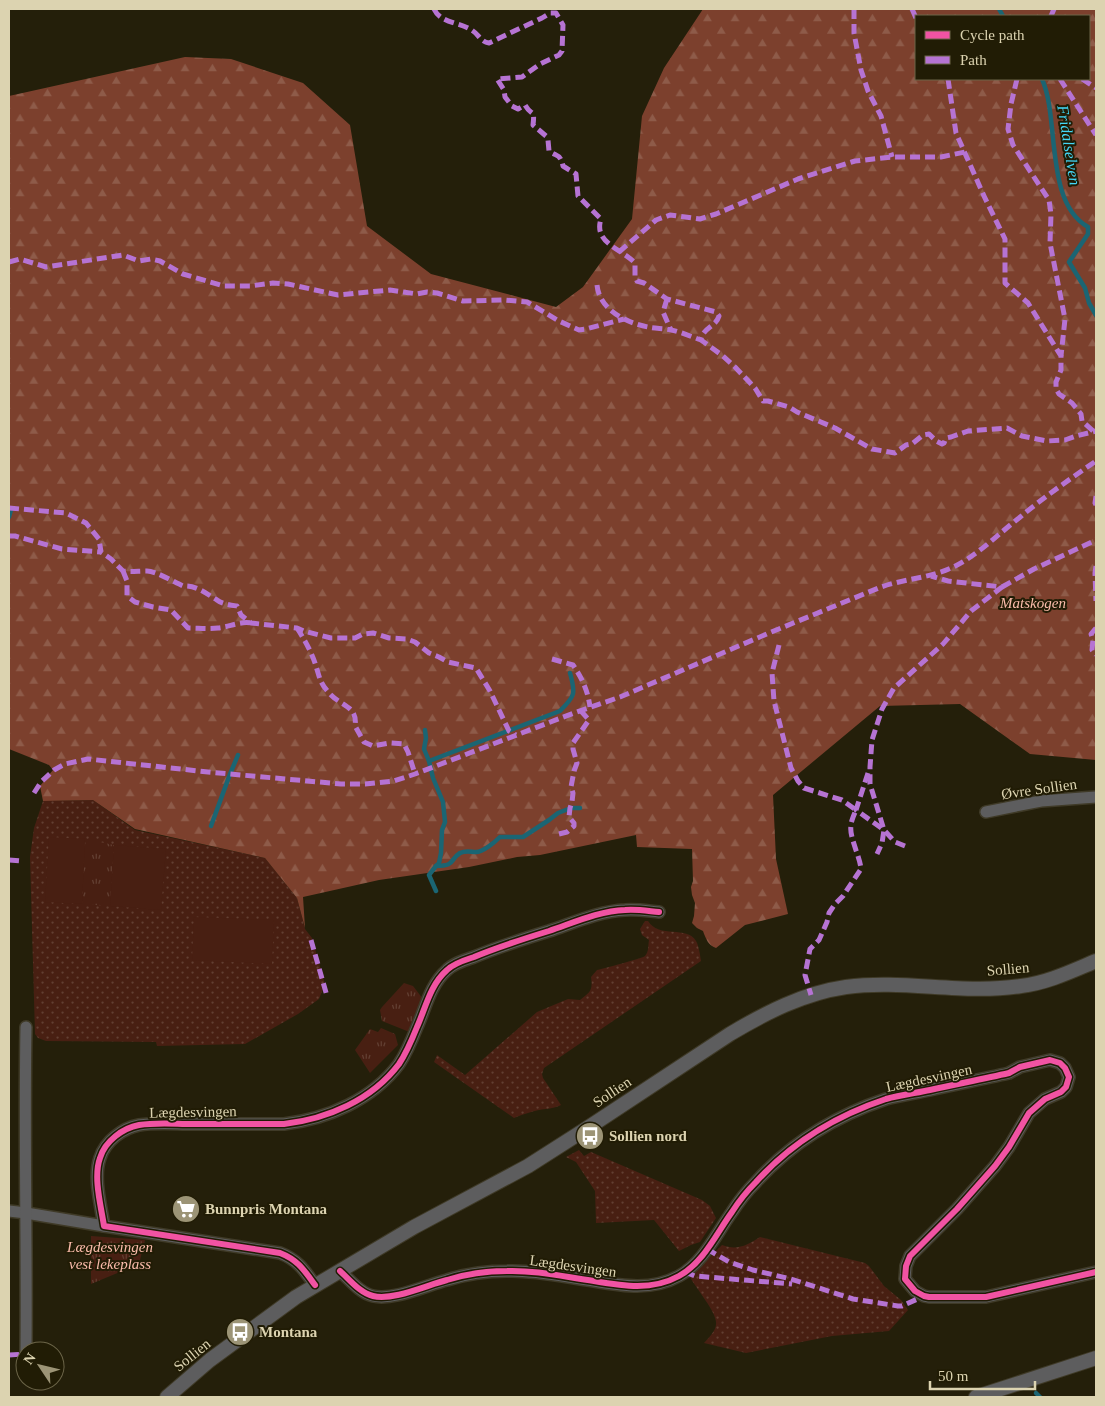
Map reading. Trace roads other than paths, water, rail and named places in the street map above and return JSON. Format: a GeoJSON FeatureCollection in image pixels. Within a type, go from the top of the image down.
{"type":"FeatureCollection","features":[{"type":"Feature","properties":{"kind":"street","name":"Øvre Sollien"},"geometry":{"type":"LineString","coordinates":[[986,812],[1041,801],[1096,797]]}},
{"type":"Feature","properties":{"kind":"street","name":"Lægdesvingen"},"geometry":{"type":"LineString","coordinates":[[104,1226],[98,1185],[100,1157],[114,1137],[124,1130],[139,1125],[158,1124],[284,1124],[321,1117],[358,1100],[387,1077],[399,1063],[417,1028],[430,992],[447,970],[497,947],[606,913],[625,910],[659,912]]}},
{"type":"Feature","properties":{"kind":"street","name":"Sollien"},"geometry":{"type":"LineString","coordinates":[[166,1397],[210,1360],[296,1297],[414,1227],[528,1166],[747,1023],[774,1010],[819,993],[852,986],[900,985],[950,988],[1006,988],[1021,986],[1062,975],[1096,961]]}},
{"type":"Feature","properties":{"kind":"street"},"geometry":{"type":"LineString","coordinates":[[26,1028],[26,1341]]}},
{"type":"Feature","properties":{"kind":"street","name":"Lægdesvingen"},"geometry":{"type":"LineString","coordinates":[[340,1271],[361,1290],[370,1295],[380,1297],[392,1296],[448,1279],[492,1271],[525,1271],[634,1287],[668,1281],[679,1276],[692,1266],[707,1249],[732,1211],[757,1181],[783,1156],[814,1132],[849,1114],[886,1099],[1009,1074],[1020,1067],[1050,1060],[1060,1063],[1065,1068],[1068,1077],[1066,1086],[1061,1092],[1045,1099],[1029,1113],[995,1166],[957,1209],[910,1256],[906,1266],[905,1279],[912,1288],[924,1296],[943,1298],[986,1297],[1096,1272]]}},
{"type":"Feature","properties":{"kind":"street"},"geometry":{"type":"LineString","coordinates":[[9,1211],[26,1212],[280,1253],[302,1266],[315,1286]]}},
{"type":"Feature","properties":{"kind":"street"},"geometry":{"type":"LineString","coordinates":[[976,1397],[1096,1358]]}},
{"type":"Feature","properties":{"kind":"waterway","name":"Fridalselven"},"geometry":{"type":"LineString","coordinates":[[999,9],[1002,15]]}},
{"type":"Feature","properties":{"kind":"waterway","name":"Fridalselven"},"geometry":{"type":"LineString","coordinates":[[1042,80],[1051,115],[1059,180],[1065,199],[1074,215],[1088,227],[1088,234],[1069,262],[1085,288],[1089,303],[1096,315]]}},
{"type":"Feature","properties":{"kind":"waterway"},"geometry":{"type":"LineString","coordinates":[[9,517],[11,510]]}},
{"type":"Feature","properties":{"kind":"waterway"},"geometry":{"type":"LineString","coordinates":[[429,761],[560,711],[569,702],[573,694],[570,673]]}},
{"type":"Feature","properties":{"kind":"waterway"},"geometry":{"type":"LineString","coordinates":[[425,730],[424,749],[443,802],[445,822],[442,830],[439,863],[436,866]]}},
{"type":"Feature","properties":{"kind":"waterway"},"geometry":{"type":"LineString","coordinates":[[211,826],[238,755]]}},
{"type":"Feature","properties":{"kind":"waterway"},"geometry":{"type":"LineString","coordinates":[[436,891],[429,875],[436,866],[449,864],[462,852],[482,850],[500,837],[523,837],[558,813],[571,808],[580,808]]}},
{"type":"Feature","properties":{"kind":"waterway"},"geometry":{"type":"LineString","coordinates":[[1036,1393],[1040,1397]]}},
{"type":"Feature","properties":{"kind":"place","name":"Sollien nord"},"geometry":{"type":"Point","coordinates":[590,1136]}},
{"type":"Feature","properties":{"kind":"place","name":"Bunnpris Montana"},"geometry":{"type":"Point","coordinates":[186,1209]}},
{"type":"Feature","properties":{"kind":"place","name":"Montana"},"geometry":{"type":"Point","coordinates":[240,1332]}},
{"type":"Feature","properties":{"kind":"park label","name":"Matskogen"},"geometry":{"type":"Point","coordinates":[1033,603]}},
{"type":"Feature","properties":{"kind":"park label","name":"Lægdesvingen vest lekeplass"},"geometry":{"type":"Point","coordinates":[110,1256]}}]}
